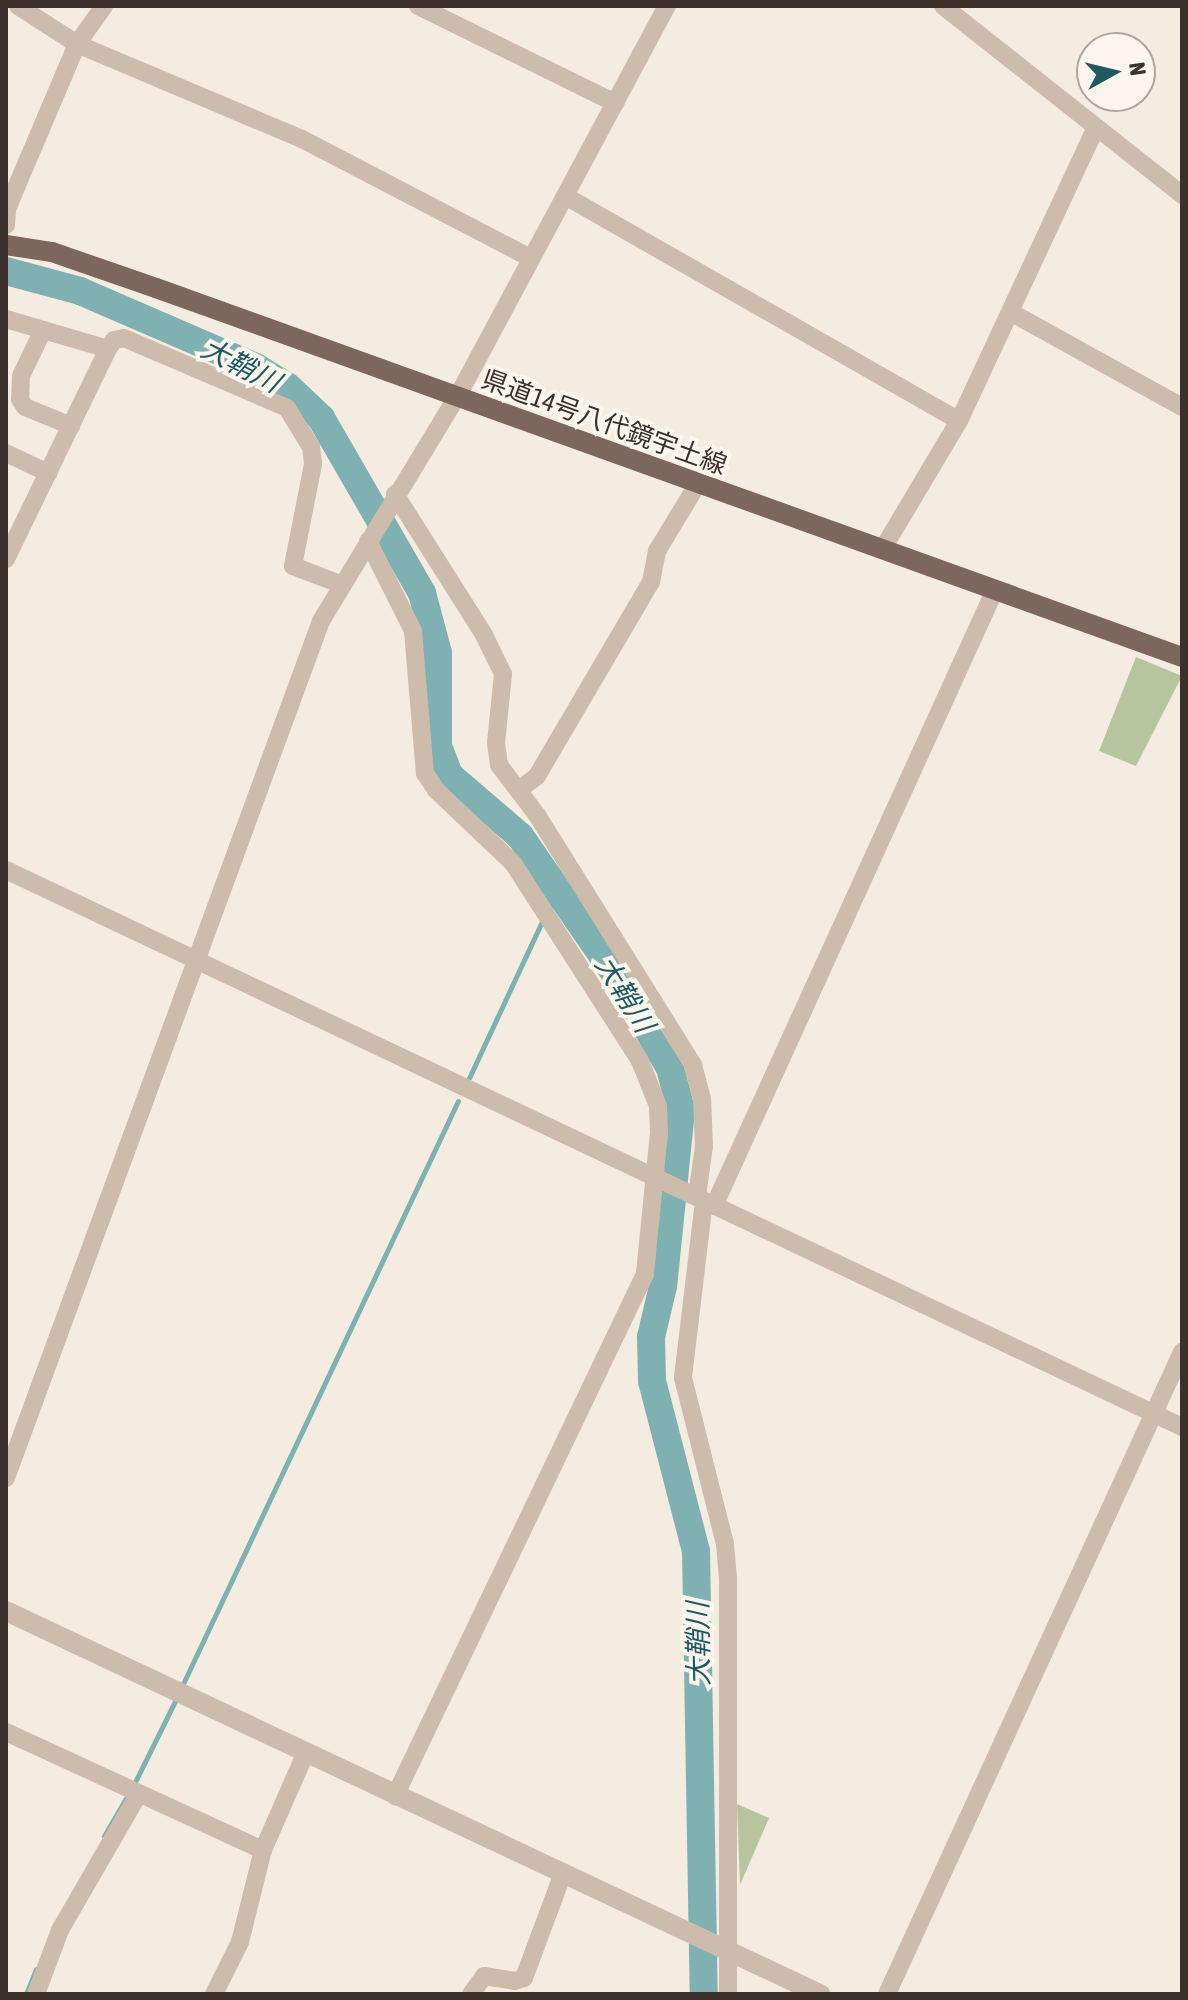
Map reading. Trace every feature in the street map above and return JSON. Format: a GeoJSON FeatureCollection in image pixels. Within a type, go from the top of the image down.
{"type":"FeatureCollection","features":[{"type":"Feature","properties":{"kind":"main road","name":"県道14号八代鏡宇土線"},"geometry":{"type":"LineString","coordinates":[[6,245],[67,257],[1182,657]]}},
{"type":"Feature","properties":{"kind":"street"},"geometry":{"type":"LineString","coordinates":[[18,6],[77,44],[302,139],[531,258]]}},
{"type":"Feature","properties":{"kind":"street"},"geometry":{"type":"LineString","coordinates":[[6,225],[7,209],[77,44],[104,6]]}},
{"type":"Feature","properties":{"kind":"street"},"geometry":{"type":"LineString","coordinates":[[418,6],[615,103]]}},
{"type":"Feature","properties":{"kind":"street"},"geometry":{"type":"LineString","coordinates":[[6,1478],[289,700],[340,584],[454,397],[567,197],[667,6]]}},
{"type":"Feature","properties":{"kind":"street"},"geometry":{"type":"LineString","coordinates":[[943,6],[1182,195]]}},
{"type":"Feature","properties":{"kind":"street"},"geometry":{"type":"LineString","coordinates":[[882,550],[959,421],[1012,313],[1096,127]]}},
{"type":"Feature","properties":{"kind":"street"},"geometry":{"type":"LineString","coordinates":[[567,197],[959,421]]}},
{"type":"Feature","properties":{"kind":"street"},"geometry":{"type":"LineString","coordinates":[[1012,313],[1182,407]]}},
{"type":"Feature","properties":{"kind":"street"},"geometry":{"type":"LineString","coordinates":[[6,319],[108,349]]}},
{"type":"Feature","properties":{"kind":"street"},"geometry":{"type":"LineString","coordinates":[[43,330],[21,376],[20,399],[25,407],[71,426]]}},
{"type":"Feature","properties":{"kind":"street"},"geometry":{"type":"LineString","coordinates":[[6,559],[108,349],[114,340],[124,338],[287,408],[311,447],[313,464],[293,566],[340,584]]}},
{"type":"Feature","properties":{"kind":"street"},"geometry":{"type":"LineString","coordinates":[[6,453],[48,473]]}},
{"type":"Feature","properties":{"kind":"street"},"geometry":{"type":"LineString","coordinates":[[520,789],[537,776],[643,595],[657,551],[697,485]]}},
{"type":"Feature","properties":{"kind":"street"},"geometry":{"type":"LineString","coordinates":[[393,498],[484,635],[503,674],[496,755],[693,1065],[704,1146],[683,1378],[726,1555],[722,1948],[728,1994]]}},
{"type":"Feature","properties":{"kind":"street"},"geometry":{"type":"LineString","coordinates":[[370,538],[413,631],[425,773],[444,798],[498,845],[540,905],[650,1080],[659,1133],[645,1274],[395,1796]]}},
{"type":"Feature","properties":{"kind":"street"},"geometry":{"type":"LineString","coordinates":[[701,1199],[994,592]]}},
{"type":"Feature","properties":{"kind":"street"},"geometry":{"type":"LineString","coordinates":[[6,870],[1182,1427]]}},
{"type":"Feature","properties":{"kind":"street"},"geometry":{"type":"LineString","coordinates":[[887,1994],[1182,1352]]}},
{"type":"Feature","properties":{"kind":"street"},"geometry":{"type":"LineString","coordinates":[[6,1611],[820,1994]]}},
{"type":"Feature","properties":{"kind":"street"},"geometry":{"type":"LineString","coordinates":[[6,1732],[263,1850]]}},
{"type":"Feature","properties":{"kind":"street"},"geometry":{"type":"LineString","coordinates":[[214,1994],[240,1942],[263,1850],[306,1752]]}},
{"type":"Feature","properties":{"kind":"street"},"geometry":{"type":"LineString","coordinates":[[36,1994],[60,1930],[138,1795]]}},
{"type":"Feature","properties":{"kind":"street"},"geometry":{"type":"LineString","coordinates":[[471,1994],[484,1976],[515,1981],[524,1978],[563,1873]]}},
{"type":"Feature","properties":{"kind":"green space"},"geometry":{"type":"Polygon","coordinates":[[[1136,657],[1182,676],[1136,766],[1099,751],[1136,657]]]}},
{"type":"Feature","properties":{"kind":"green space"},"geometry":{"type":"Polygon","coordinates":[[[737,1804],[769,1818],[740,1885],[737,1804]]]}},
{"type":"Feature","properties":{"kind":"waterway","name":"大鞘川"},"geometry":{"type":"LineString","coordinates":[[6,271],[80,291],[256,367],[287,386],[321,418],[422,593],[438,653],[438,746],[449,775],[520,836],[620,981],[670,1068],[681,1110],[663,1286],[651,1337],[652,1381],[696,1551],[704,1994]]}},
{"type":"Feature","properties":{"kind":"waterway"},"geometry":{"type":"LineString","coordinates":[[548,911],[557,893]]}},
{"type":"Feature","properties":{"kind":"waterway"},"geometry":{"type":"LineString","coordinates":[[469,1078],[543,919]]}},
{"type":"Feature","properties":{"kind":"waterway"},"geometry":{"type":"LineString","coordinates":[[181,1688],[458,1101]]}},
{"type":"Feature","properties":{"kind":"waterway"},"geometry":{"type":"LineString","coordinates":[[135,1782],[177,1697]]}},
{"type":"Feature","properties":{"kind":"waterway"},"geometry":{"type":"LineString","coordinates":[[104,1836],[126,1798]]}},
{"type":"Feature","properties":{"kind":"waterway"},"geometry":{"type":"LineString","coordinates":[[26,1994],[36,1969]]}}]}
